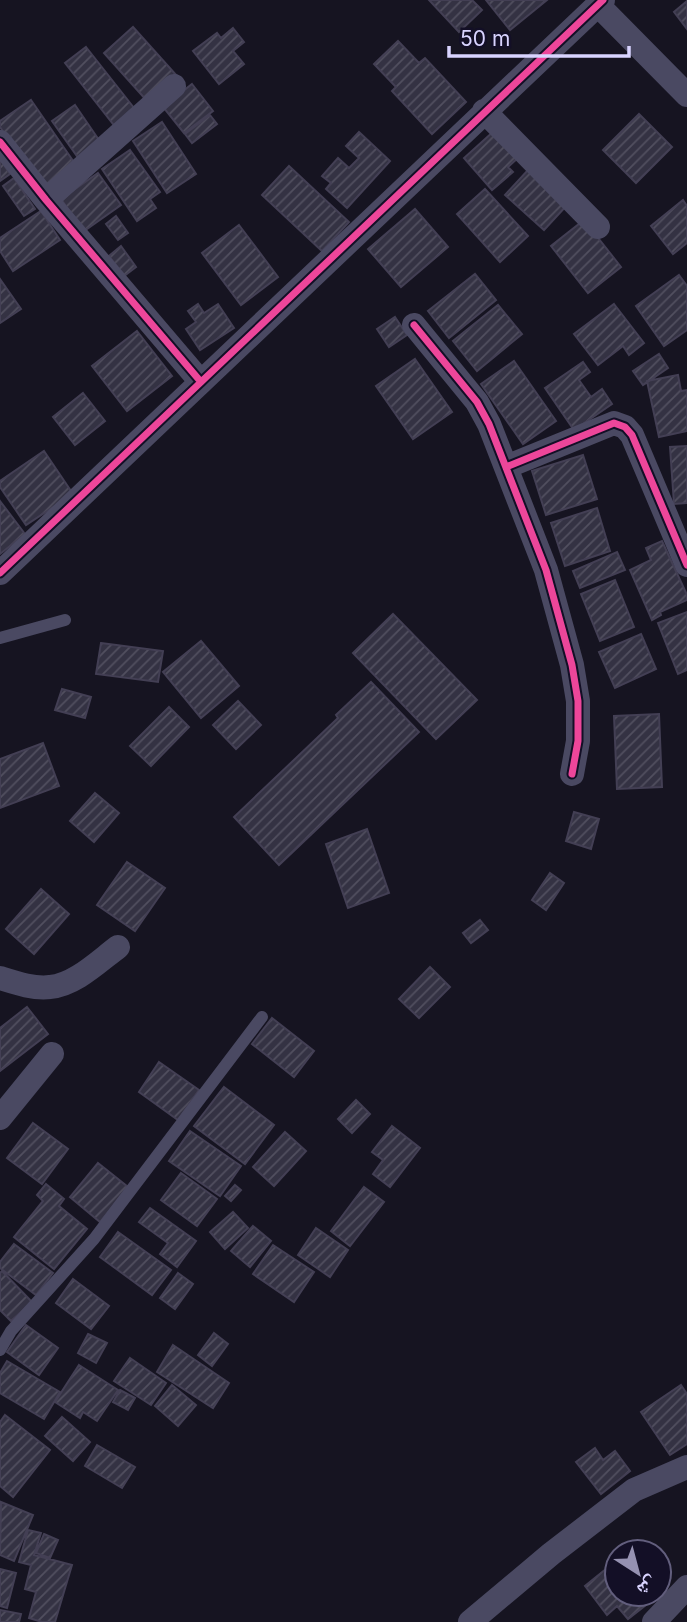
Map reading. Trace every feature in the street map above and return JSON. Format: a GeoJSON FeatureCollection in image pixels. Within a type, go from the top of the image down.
{"type":"FeatureCollection","features":[{"type":"Feature","properties":{"kind":"street"},"geometry":{"type":"LineString","coordinates":[[0,573],[600,3],[687,95]]}},
{"type":"Feature","properties":{"kind":"street"},"geometry":{"type":"LineString","coordinates":[[46,200],[174,86]]}},
{"type":"Feature","properties":{"kind":"street"},"geometry":{"type":"LineString","coordinates":[[484,111],[598,227]]}},
{"type":"Feature","properties":{"kind":"street"},"geometry":{"type":"LineString","coordinates":[[0,142],[201,383]]}},
{"type":"Feature","properties":{"kind":"street"},"geometry":{"type":"LineString","coordinates":[[414,325],[477,402],[489,424],[546,570],[572,665],[578,701],[578,740],[572,774]]}},
{"type":"Feature","properties":{"kind":"street"},"geometry":{"type":"LineString","coordinates":[[506,467],[614,423],[625,427],[632,435],[687,565]]}},
{"type":"Feature","properties":{"kind":"street"},"geometry":{"type":"LineString","coordinates":[[0,978],[23,985],[51,987],[76,978],[118,947]]}},
{"type":"Feature","properties":{"kind":"street"},"geometry":{"type":"LineString","coordinates":[[0,1118],[52,1054]]}},
{"type":"Feature","properties":{"kind":"street"},"geometry":{"type":"LineString","coordinates":[[470,1622],[551,1554],[634,1490],[687,1467]]}},
{"type":"Feature","properties":{"kind":"street"},"geometry":{"type":"LineString","coordinates":[[654,1622],[687,1587]]}},
{"type":"Feature","properties":{"kind":"lane"},"geometry":{"type":"LineString","coordinates":[[0,638],[65,620]]}},
{"type":"Feature","properties":{"kind":"lane"},"geometry":{"type":"LineString","coordinates":[[0,1350],[11,1331],[94,1239],[262,1017]]}},
{"type":"Feature","properties":{"kind":"building"},"geometry":{"type":"Polygon","coordinates":[[[429,0],[472,0],[482,10],[459,32],[429,0]]]}},
{"type":"Feature","properties":{"kind":"building"},"geometry":{"type":"Polygon","coordinates":[[[486,0],[547,0],[510,30],[486,0]]]}},
{"type":"Feature","properties":{"kind":"building"},"geometry":{"type":"Polygon","coordinates":[[[687,1],[687,29],[674,12],[687,1]]]}},
{"type":"Feature","properties":{"kind":"building"},"geometry":{"type":"Polygon","coordinates":[[[133,27],[177,76],[148,102],[104,53],[133,27]]]}},
{"type":"Feature","properties":{"kind":"building"},"geometry":{"type":"Polygon","coordinates":[[[233,28],[244,42],[233,51],[244,64],[219,84],[193,51],[217,33],[221,38],[233,28]]]}},
{"type":"Feature","properties":{"kind":"building"},"geometry":{"type":"Polygon","coordinates":[[[398,41],[419,63],[425,58],[466,102],[432,134],[392,91],[396,87],[374,64],[398,41]]]}},
{"type":"Feature","properties":{"kind":"building"},"geometry":{"type":"Polygon","coordinates":[[[86,47],[138,113],[117,129],[65,63],[86,47]]]}},
{"type":"Feature","properties":{"kind":"building"},"geometry":{"type":"Polygon","coordinates":[[[192,84],[213,111],[184,133],[163,107],[192,84]]]}},
{"type":"Feature","properties":{"kind":"building"},"geometry":{"type":"Polygon","coordinates":[[[31,100],[78,168],[45,191],[0,127],[0,121],[31,100]]]}},
{"type":"Feature","properties":{"kind":"building"},"geometry":{"type":"Polygon","coordinates":[[[75,105],[101,143],[79,159],[52,121],[75,105]]]}},
{"type":"Feature","properties":{"kind":"building"},"geometry":{"type":"Polygon","coordinates":[[[639,114],[672,147],[636,183],[603,150],[639,114]]]}},
{"type":"Feature","properties":{"kind":"building"},"geometry":{"type":"Polygon","coordinates":[[[210,115],[217,124],[192,143],[185,134],[210,115]]]}},
{"type":"Feature","properties":{"kind":"building"},"geometry":{"type":"Polygon","coordinates":[[[162,122],[196,174],[167,193],[133,141],[162,122]]]}},
{"type":"Feature","properties":{"kind":"building"},"geometry":{"type":"Polygon","coordinates":[[[494,131],[518,158],[508,167],[513,172],[492,190],[464,158],[494,131]]]}},
{"type":"Feature","properties":{"kind":"building"},"geometry":{"type":"Polygon","coordinates":[[[359,132],[390,161],[347,208],[326,189],[331,183],[322,176],[338,158],[349,168],[359,158],[346,146],[359,132]]]}},
{"type":"Feature","properties":{"kind":"building"},"geometry":{"type":"Polygon","coordinates":[[[130,150],[160,192],[150,199],[156,208],[137,221],[102,169],[130,150]]]}},
{"type":"Feature","properties":{"kind":"building"},"geometry":{"type":"Polygon","coordinates":[[[0,159],[10,174],[0,181],[0,159]]]}},
{"type":"Feature","properties":{"kind":"building"},"geometry":{"type":"Polygon","coordinates":[[[289,166],[349,222],[322,251],[262,195],[289,166]]]}},
{"type":"Feature","properties":{"kind":"building"},"geometry":{"type":"Polygon","coordinates":[[[529,169],[568,204],[544,230],[505,195],[529,169]]]}},
{"type":"Feature","properties":{"kind":"building"},"geometry":{"type":"Polygon","coordinates":[[[98,173],[121,205],[84,231],[61,199],[98,173]]]}},
{"type":"Feature","properties":{"kind":"building"},"geometry":{"type":"Polygon","coordinates":[[[14,178],[35,209],[24,216],[3,186],[14,178]]]}},
{"type":"Feature","properties":{"kind":"building"},"geometry":{"type":"Polygon","coordinates":[[[485,189],[528,236],[500,262],[457,214],[485,189]]]}},
{"type":"Feature","properties":{"kind":"building"},"geometry":{"type":"Polygon","coordinates":[[[683,200],[687,206],[687,243],[673,254],[651,226],[683,200]]]}},
{"type":"Feature","properties":{"kind":"building"},"geometry":{"type":"Polygon","coordinates":[[[415,209],[448,247],[401,287],[368,249],[415,209]]]}},
{"type":"Feature","properties":{"kind":"building"},"geometry":{"type":"Polygon","coordinates":[[[41,211],[60,240],[13,271],[0,251],[0,238],[41,211]]]}},
{"type":"Feature","properties":{"kind":"building"},"geometry":{"type":"Polygon","coordinates":[[[116,216],[128,233],[118,240],[106,224],[116,216]]]}},
{"type":"Feature","properties":{"kind":"building"},"geometry":{"type":"Polygon","coordinates":[[[584,220],[621,267],[588,293],[551,246],[584,220]]]}},
{"type":"Feature","properties":{"kind":"building"},"geometry":{"type":"Polygon","coordinates":[[[239,225],[278,277],[241,305],[202,253],[239,225]]]}},
{"type":"Feature","properties":{"kind":"building"},"geometry":{"type":"Polygon","coordinates":[[[121,246],[136,267],[124,276],[109,256],[121,246]]]}},
{"type":"Feature","properties":{"kind":"building"},"geometry":{"type":"Polygon","coordinates":[[[475,274],[496,300],[449,338],[428,311],[475,274]]]}},
{"type":"Feature","properties":{"kind":"building"},"geometry":{"type":"Polygon","coordinates":[[[679,275],[687,286],[687,330],[664,346],[636,306],[679,275]]]}},
{"type":"Feature","properties":{"kind":"building"},"geometry":{"type":"Polygon","coordinates":[[[0,279],[21,309],[0,323],[0,279]]]}},
{"type":"Feature","properties":{"kind":"building"},"geometry":{"type":"Polygon","coordinates":[[[198,304],[204,313],[218,304],[234,328],[200,350],[186,329],[196,322],[188,311],[198,304]]]}},
{"type":"Feature","properties":{"kind":"building"},"geometry":{"type":"Polygon","coordinates":[[[614,304],[644,343],[629,355],[623,346],[598,365],[574,334],[614,304]]]}},
{"type":"Feature","properties":{"kind":"building"},"geometry":{"type":"Polygon","coordinates":[[[498,305],[522,334],[477,371],[453,341],[498,305]]]}},
{"type":"Feature","properties":{"kind":"building"},"geometry":{"type":"Polygon","coordinates":[[[395,317],[407,335],[389,347],[377,329],[395,317]]]}},
{"type":"Feature","properties":{"kind":"building"},"geometry":{"type":"Polygon","coordinates":[[[137,331],[172,376],[127,411],[92,366],[137,331]]]}},
{"type":"Feature","properties":{"kind":"building"},"geometry":{"type":"Polygon","coordinates":[[[659,354],[668,368],[643,385],[633,371],[659,354]]]}},
{"type":"Feature","properties":{"kind":"building"},"geometry":{"type":"Polygon","coordinates":[[[415,359],[452,412],[413,439],[376,386],[415,359]]]}},
{"type":"Feature","properties":{"kind":"building"},"geometry":{"type":"Polygon","coordinates":[[[514,361],[556,421],[523,444],[481,384],[514,361]]]}},
{"type":"Feature","properties":{"kind":"building"},"geometry":{"type":"Polygon","coordinates":[[[583,362],[590,372],[579,380],[591,397],[602,389],[612,404],[574,430],[545,388],[583,362]]]}},
{"type":"Feature","properties":{"kind":"building"},"geometry":{"type":"Polygon","coordinates":[[[678,375],[681,391],[687,390],[687,431],[659,437],[647,381],[678,375]]]}},
{"type":"Feature","properties":{"kind":"building"},"geometry":{"type":"Polygon","coordinates":[[[83,393],[105,421],[75,445],[53,417],[83,393]]]}},
{"type":"Feature","properties":{"kind":"building"},"geometry":{"type":"Polygon","coordinates":[[[687,446],[687,503],[674,504],[670,447],[687,446]]]}},
{"type":"Feature","properties":{"kind":"building"},"geometry":{"type":"Polygon","coordinates":[[[44,451],[73,494],[26,525],[0,487],[0,481],[44,451]]]}},
{"type":"Feature","properties":{"kind":"building"},"geometry":{"type":"Polygon","coordinates":[[[583,455],[597,499],[546,515],[532,471],[583,455]]]}},
{"type":"Feature","properties":{"kind":"building"},"geometry":{"type":"Polygon","coordinates":[[[0,501],[25,534],[0,554],[0,501]]]}},
{"type":"Feature","properties":{"kind":"building"},"geometry":{"type":"Polygon","coordinates":[[[597,508],[610,551],[565,566],[551,523],[597,508]]]}},
{"type":"Feature","properties":{"kind":"building"},"geometry":{"type":"Polygon","coordinates":[[[662,541],[687,600],[660,612],[661,615],[652,620],[630,570],[651,560],[646,548],[662,541]]]}},
{"type":"Feature","properties":{"kind":"building"},"geometry":{"type":"Polygon","coordinates":[[[617,552],[625,570],[580,588],[573,571],[617,552]]]}},
{"type":"Feature","properties":{"kind":"building"},"geometry":{"type":"Polygon","coordinates":[[[615,580],[634,627],[600,641],[581,594],[615,580]]]}},
{"type":"Feature","properties":{"kind":"building"},"geometry":{"type":"Polygon","coordinates":[[[687,612],[687,670],[678,674],[658,623],[687,612]]]}},
{"type":"Feature","properties":{"kind":"building"},"geometry":{"type":"Polygon","coordinates":[[[393,614],[477,700],[436,739],[353,653],[393,614]]]}},
{"type":"Feature","properties":{"kind":"building"},"geometry":{"type":"Polygon","coordinates":[[[641,634],[656,669],[615,688],[599,652],[641,634]]]}},
{"type":"Feature","properties":{"kind":"building"},"geometry":{"type":"Polygon","coordinates":[[[201,641],[239,686],[201,718],[163,672],[201,641]]]}},
{"type":"Feature","properties":{"kind":"building"},"geometry":{"type":"Polygon","coordinates":[[[101,643],[163,651],[158,682],[96,674],[101,643]]]}},
{"type":"Feature","properties":{"kind":"building"},"geometry":{"type":"Polygon","coordinates":[[[371,682],[419,732],[279,865],[234,817],[338,718],[336,715],[371,682]]]}},
{"type":"Feature","properties":{"kind":"building"},"geometry":{"type":"Polygon","coordinates":[[[62,689],[91,697],[85,718],[55,710],[62,689]]]}},
{"type":"Feature","properties":{"kind":"building"},"geometry":{"type":"Polygon","coordinates":[[[238,701],[261,725],[236,749],[213,725],[238,701]]]}},
{"type":"Feature","properties":{"kind":"building"},"geometry":{"type":"Polygon","coordinates":[[[169,707],[189,727],[151,766],[130,746],[169,707]]]}},
{"type":"Feature","properties":{"kind":"building"},"geometry":{"type":"Polygon","coordinates":[[[659,714],[662,787],[617,789],[614,716],[659,714]]]}},
{"type":"Feature","properties":{"kind":"building"},"geometry":{"type":"Polygon","coordinates":[[[43,743],[59,786],[0,808],[0,759],[43,743]]]}},
{"type":"Feature","properties":{"kind":"building"},"geometry":{"type":"Polygon","coordinates":[[[95,793],[119,813],[94,842],[70,821],[95,793]]]}},
{"type":"Feature","properties":{"kind":"building"},"geometry":{"type":"Polygon","coordinates":[[[574,812],[599,819],[591,849],[566,841],[574,812]]]}},
{"type":"Feature","properties":{"kind":"building"},"geometry":{"type":"Polygon","coordinates":[[[367,829],[389,893],[348,908],[326,844],[367,829]]]}},
{"type":"Feature","properties":{"kind":"building"},"geometry":{"type":"Polygon","coordinates":[[[127,862],[165,888],[135,931],[97,905],[127,862]]]}},
{"type":"Feature","properties":{"kind":"building"},"geometry":{"type":"Polygon","coordinates":[[[550,873],[564,883],[546,910],[532,900],[550,873]]]}},
{"type":"Feature","properties":{"kind":"building"},"geometry":{"type":"Polygon","coordinates":[[[41,889],[69,914],[34,954],[6,929],[41,889]]]}},
{"type":"Feature","properties":{"kind":"building"},"geometry":{"type":"Polygon","coordinates":[[[480,920],[488,930],[471,943],[463,933],[480,920]]]}},
{"type":"Feature","properties":{"kind":"building"},"geometry":{"type":"Polygon","coordinates":[[[430,967],[450,987],[419,1018],[399,999],[430,967]]]}},
{"type":"Feature","properties":{"kind":"building"},"geometry":{"type":"Polygon","coordinates":[[[27,1007],[48,1034],[0,1071],[0,1028],[27,1007]]]}},
{"type":"Feature","properties":{"kind":"building"},"geometry":{"type":"Polygon","coordinates":[[[272,1018],[314,1051],[294,1077],[252,1044],[272,1018]]]}},
{"type":"Feature","properties":{"kind":"building"},"geometry":{"type":"Polygon","coordinates":[[[159,1062],[199,1090],[178,1120],[139,1092],[159,1062]]]}},
{"type":"Feature","properties":{"kind":"building"},"geometry":{"type":"Polygon","coordinates":[[[224,1087],[274,1125],[245,1164],[194,1126],[224,1087]]]}},
{"type":"Feature","properties":{"kind":"building"},"geometry":{"type":"Polygon","coordinates":[[[356,1100],[370,1114],[352,1133],[338,1119],[356,1100]]]}},
{"type":"Feature","properties":{"kind":"building"},"geometry":{"type":"Polygon","coordinates":[[[33,1123],[68,1149],[42,1184],[7,1158],[33,1123]]]}},
{"type":"Feature","properties":{"kind":"building"},"geometry":{"type":"Polygon","coordinates":[[[392,1126],[420,1148],[390,1187],[373,1174],[383,1160],[372,1152],[392,1126]]]}},
{"type":"Feature","properties":{"kind":"building"},"geometry":{"type":"Polygon","coordinates":[[[190,1131],[241,1166],[220,1196],[169,1161],[190,1131]]]}},
{"type":"Feature","properties":{"kind":"building"},"geometry":{"type":"Polygon","coordinates":[[[285,1132],[306,1151],[274,1186],[253,1167],[285,1132]]]}},
{"type":"Feature","properties":{"kind":"building"},"geometry":{"type":"Polygon","coordinates":[[[98,1163],[128,1187],[100,1222],[70,1197],[98,1163]]]}},
{"type":"Feature","properties":{"kind":"building"},"geometry":{"type":"Polygon","coordinates":[[[181,1173],[217,1199],[197,1226],[161,1200],[181,1173]]]}},
{"type":"Feature","properties":{"kind":"building"},"geometry":{"type":"Polygon","coordinates":[[[46,1184],[64,1199],[59,1206],[87,1229],[54,1269],[14,1237],[43,1201],[37,1195],[46,1184]]]}},
{"type":"Feature","properties":{"kind":"building"},"geometry":{"type":"Polygon","coordinates":[[[235,1185],[241,1190],[231,1201],[225,1196],[235,1185]]]}},
{"type":"Feature","properties":{"kind":"building"},"geometry":{"type":"Polygon","coordinates":[[[364,1187],[384,1202],[350,1246],[331,1231],[364,1187]]]}},
{"type":"Feature","properties":{"kind":"building"},"geometry":{"type":"Polygon","coordinates":[[[150,1208],[196,1241],[177,1267],[160,1254],[168,1243],[139,1222],[150,1208]]]}},
{"type":"Feature","properties":{"kind":"building"},"geometry":{"type":"Polygon","coordinates":[[[233,1212],[248,1228],[225,1249],[210,1232],[233,1212]]]}},
{"type":"Feature","properties":{"kind":"building"},"geometry":{"type":"Polygon","coordinates":[[[253,1226],[271,1241],[250,1267],[231,1251],[253,1226]]]}},
{"type":"Feature","properties":{"kind":"building"},"geometry":{"type":"Polygon","coordinates":[[[316,1228],[348,1250],[330,1277],[298,1255],[316,1228]]]}},
{"type":"Feature","properties":{"kind":"building"},"geometry":{"type":"Polygon","coordinates":[[[118,1232],[171,1270],[152,1295],[100,1257],[118,1232]]]}},
{"type":"Feature","properties":{"kind":"building"},"geometry":{"type":"Polygon","coordinates":[[[14,1244],[53,1273],[36,1295],[0,1268],[0,1262],[14,1244]]]}},
{"type":"Feature","properties":{"kind":"building"},"geometry":{"type":"Polygon","coordinates":[[[273,1245],[314,1272],[294,1302],[253,1274],[273,1245]]]}},
{"type":"Feature","properties":{"kind":"building"},"geometry":{"type":"Polygon","coordinates":[[[2,1271],[32,1302],[11,1321],[0,1310],[2,1271]]]}},
{"type":"Feature","properties":{"kind":"building"},"geometry":{"type":"Polygon","coordinates":[[[178,1273],[193,1284],[175,1309],[160,1298],[178,1273]]]}},
{"type":"Feature","properties":{"kind":"building"},"geometry":{"type":"Polygon","coordinates":[[[73,1279],[109,1306],[91,1329],[56,1303],[73,1279]]]}},
{"type":"Feature","properties":{"kind":"building"},"geometry":{"type":"Polygon","coordinates":[[[26,1325],[58,1348],[39,1375],[7,1352],[26,1325]]]}},
{"type":"Feature","properties":{"kind":"building"},"geometry":{"type":"Polygon","coordinates":[[[214,1333],[228,1344],[212,1366],[198,1355],[214,1333]]]}},
{"type":"Feature","properties":{"kind":"building"},"geometry":{"type":"Polygon","coordinates":[[[88,1334],[107,1343],[96,1363],[78,1353],[88,1334]]]}},
{"type":"Feature","properties":{"kind":"building"},"geometry":{"type":"Polygon","coordinates":[[[173,1345],[229,1383],[213,1408],[157,1372],[173,1345]]]}},
{"type":"Feature","properties":{"kind":"building"},"geometry":{"type":"Polygon","coordinates":[[[130,1358],[166,1383],[151,1405],[114,1381],[130,1358]]]}},
{"type":"Feature","properties":{"kind":"building"},"geometry":{"type":"Polygon","coordinates":[[[7,1361],[60,1392],[44,1419],[0,1393],[0,1373],[7,1361]]]}},
{"type":"Feature","properties":{"kind":"building"},"geometry":{"type":"Polygon","coordinates":[[[79,1365],[118,1390],[97,1421],[83,1412],[80,1418],[55,1402],[79,1365]]]}},
{"type":"Feature","properties":{"kind":"building"},"geometry":{"type":"Polygon","coordinates":[[[172,1385],[196,1405],[178,1426],[155,1406],[172,1385]]]}},
{"type":"Feature","properties":{"kind":"building"},"geometry":{"type":"Polygon","coordinates":[[[681,1385],[687,1394],[687,1444],[670,1455],[641,1412],[681,1385]]]}},
{"type":"Feature","properties":{"kind":"building"},"geometry":{"type":"Polygon","coordinates":[[[120,1390],[135,1398],[128,1410],[113,1402],[120,1390]]]}},
{"type":"Feature","properties":{"kind":"building"},"geometry":{"type":"Polygon","coordinates":[[[5,1415],[50,1450],[13,1497],[0,1486],[0,1422],[5,1415]]]}},
{"type":"Feature","properties":{"kind":"building"},"geometry":{"type":"Polygon","coordinates":[[[62,1417],[90,1442],[73,1461],[45,1436],[62,1417]]]}},
{"type":"Feature","properties":{"kind":"building"},"geometry":{"type":"Polygon","coordinates":[[[97,1445],[135,1467],[122,1488],[85,1466],[97,1445]]]}},
{"type":"Feature","properties":{"kind":"building"},"geometry":{"type":"Polygon","coordinates":[[[595,1448],[603,1460],[615,1451],[630,1471],[601,1494],[576,1462],[595,1448]]]}},
{"type":"Feature","properties":{"kind":"building"},"geometry":{"type":"Polygon","coordinates":[[[1,1502],[33,1515],[14,1561],[0,1555],[1,1502]]]}},
{"type":"Feature","properties":{"kind":"building"},"geometry":{"type":"Polygon","coordinates":[[[28,1530],[41,1533],[34,1555],[72,1565],[55,1622],[29,1618],[36,1592],[25,1589],[31,1565],[19,1562],[28,1530]]]}},
{"type":"Feature","properties":{"kind":"building"},"geometry":{"type":"Polygon","coordinates":[[[44,1534],[58,1540],[50,1558],[36,1553],[44,1534]]]}},
{"type":"Feature","properties":{"kind":"building"},"geometry":{"type":"Polygon","coordinates":[[[0,1569],[16,1573],[7,1608],[0,1606],[0,1569]]]}},
{"type":"Feature","properties":{"kind":"building"},"geometry":{"type":"Polygon","coordinates":[[[603,1571],[603,1608],[615,1608],[607,1615],[585,1586],[603,1571]]]}},
{"type":"Feature","properties":{"kind":"building"},"geometry":{"type":"Polygon","coordinates":[[[619,1608],[642,1608],[628,1619],[619,1608]]]}},
{"type":"Feature","properties":{"kind":"building"},"geometry":{"type":"Polygon","coordinates":[[[0,1610],[21,1614],[19,1622],[0,1622],[0,1610]]]}},
{"type":"Feature","properties":{"kind":"cycle path"},"geometry":{"type":"LineString","coordinates":[[0,573],[603,0]]}},
{"type":"Feature","properties":{"kind":"cycle path"},"geometry":{"type":"LineString","coordinates":[[0,142],[201,382]]}},
{"type":"Feature","properties":{"kind":"cycle path"},"geometry":{"type":"LineString","coordinates":[[414,325],[477,402],[489,424],[546,570],[572,665],[578,701],[578,741],[572,774]]}},
{"type":"Feature","properties":{"kind":"cycle path"},"geometry":{"type":"LineString","coordinates":[[506,467],[614,423],[625,427],[632,435],[687,565]]}}]}
